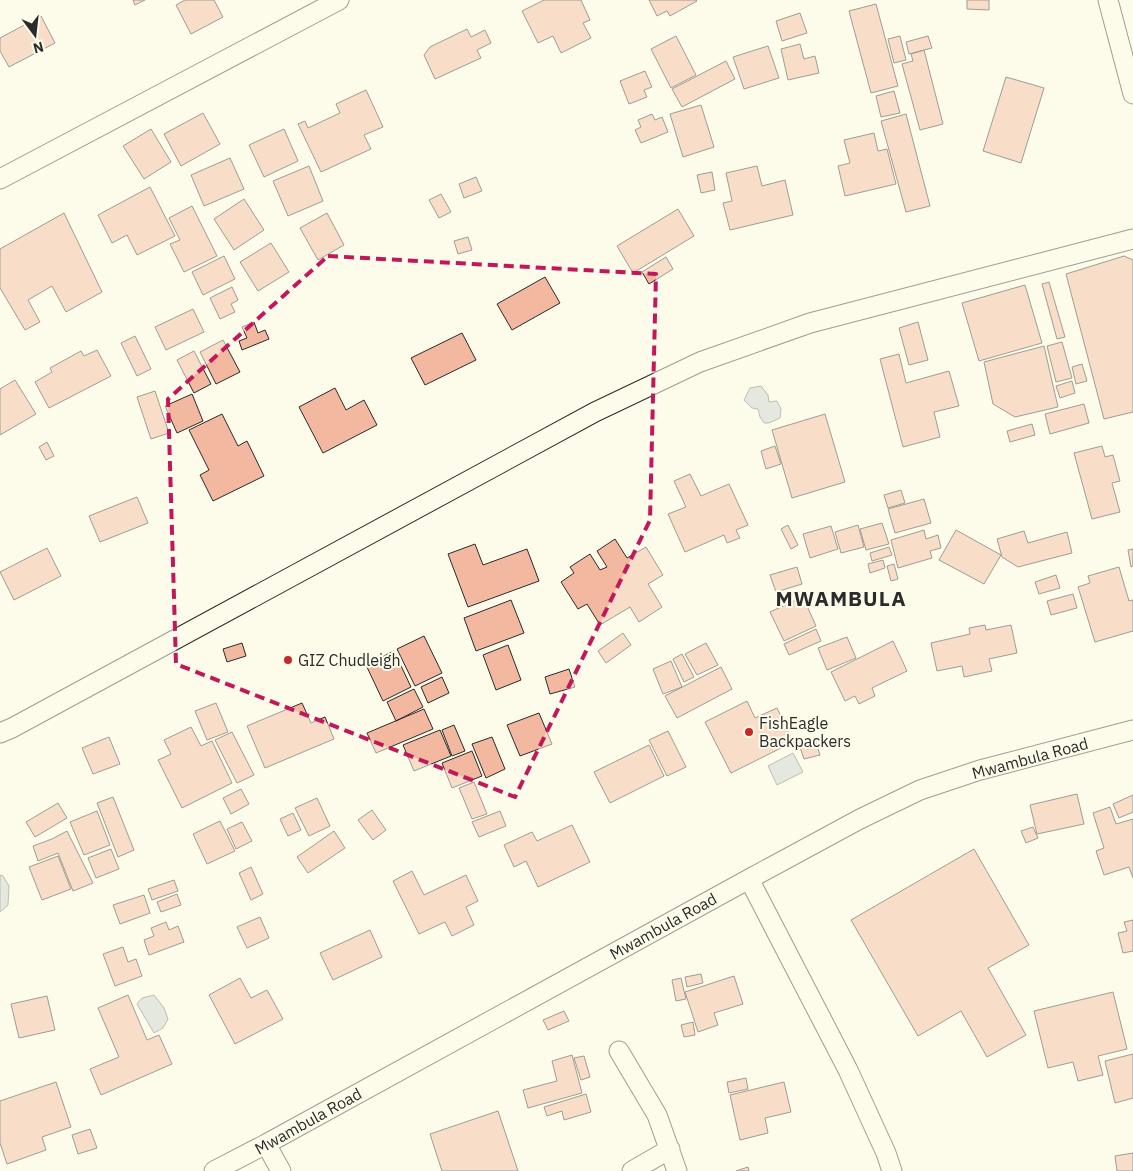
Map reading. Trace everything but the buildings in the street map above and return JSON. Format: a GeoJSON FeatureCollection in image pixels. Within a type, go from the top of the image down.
{"type":"FeatureCollection","features":[{"type":"Feature","properties":{"kind":"street"},"geometry":{"type":"LineString","coordinates":[[0,179],[339,0]]}},
{"type":"Feature","properties":{"kind":"street"},"geometry":{"type":"LineString","coordinates":[[1108,0],[1133,94]]}},
{"type":"Feature","properties":{"kind":"street"},"geometry":{"type":"LineString","coordinates":[[0,732],[12,728],[586,417],[700,362],[810,322],[1133,238]]}},
{"type":"Feature","properties":{"kind":"street","name":"Mwambula Road"},"geometry":{"type":"LineString","coordinates":[[214,1171],[860,819],[920,790],[980,770],[1133,730]]}},
{"type":"Feature","properties":{"kind":"street"},"geometry":{"type":"LineString","coordinates":[[749,879],[848,1070],[886,1153],[892,1171]]}},
{"type":"Feature","properties":{"kind":"street"},"geometry":{"type":"LineString","coordinates":[[619,1051],[657,1115],[677,1171]]}},
{"type":"Feature","properties":{"kind":"street"},"geometry":{"type":"LineString","coordinates":[[266,1144],[281,1171]]}},
{"type":"Feature","properties":{"kind":"street"},"geometry":{"type":"LineString","coordinates":[[632,1171],[670,1149]]}},
{"type":"Feature","properties":{"kind":"highlighted area"},"geometry":{"type":"Polygon","coordinates":[[[328,256],[656,274],[650,520],[515,797],[176,664],[168,399],[328,256]]]}},
{"type":"Feature","properties":{"kind":"shaded area"},"geometry":{"type":"Polygon","coordinates":[[[761,386],[768,395],[769,402],[777,401],[781,409],[780,418],[769,423],[764,423],[758,409],[752,408],[744,400],[750,388],[761,386]]]}},
{"type":"Feature","properties":{"kind":"shaded area"},"geometry":{"type":"Polygon","coordinates":[[[793,753],[803,772],[777,785],[768,766],[793,753]]]}},
{"type":"Feature","properties":{"kind":"shaded area"},"geometry":{"type":"Polygon","coordinates":[[[0,875],[3,876],[9,886],[8,905],[0,912],[0,875]]]}},
{"type":"Feature","properties":{"kind":"shaded area"},"geometry":{"type":"Polygon","coordinates":[[[154,995],[164,1008],[168,1019],[163,1028],[154,1033],[137,1004],[142,998],[154,995]]]}},
{"type":"Feature","properties":{"kind":"place","name":"GIZ Chudleigh"},"geometry":{"type":"Point","coordinates":[288,660]}},
{"type":"Feature","properties":{"kind":"place","name":"FishEagle Backpackers"},"geometry":{"type":"Point","coordinates":[749,732]}},
{"type":"Feature","properties":{"kind":"district","name":"MWAMBULA"},"geometry":{"type":"Point","coordinates":[841,599]}}]}
